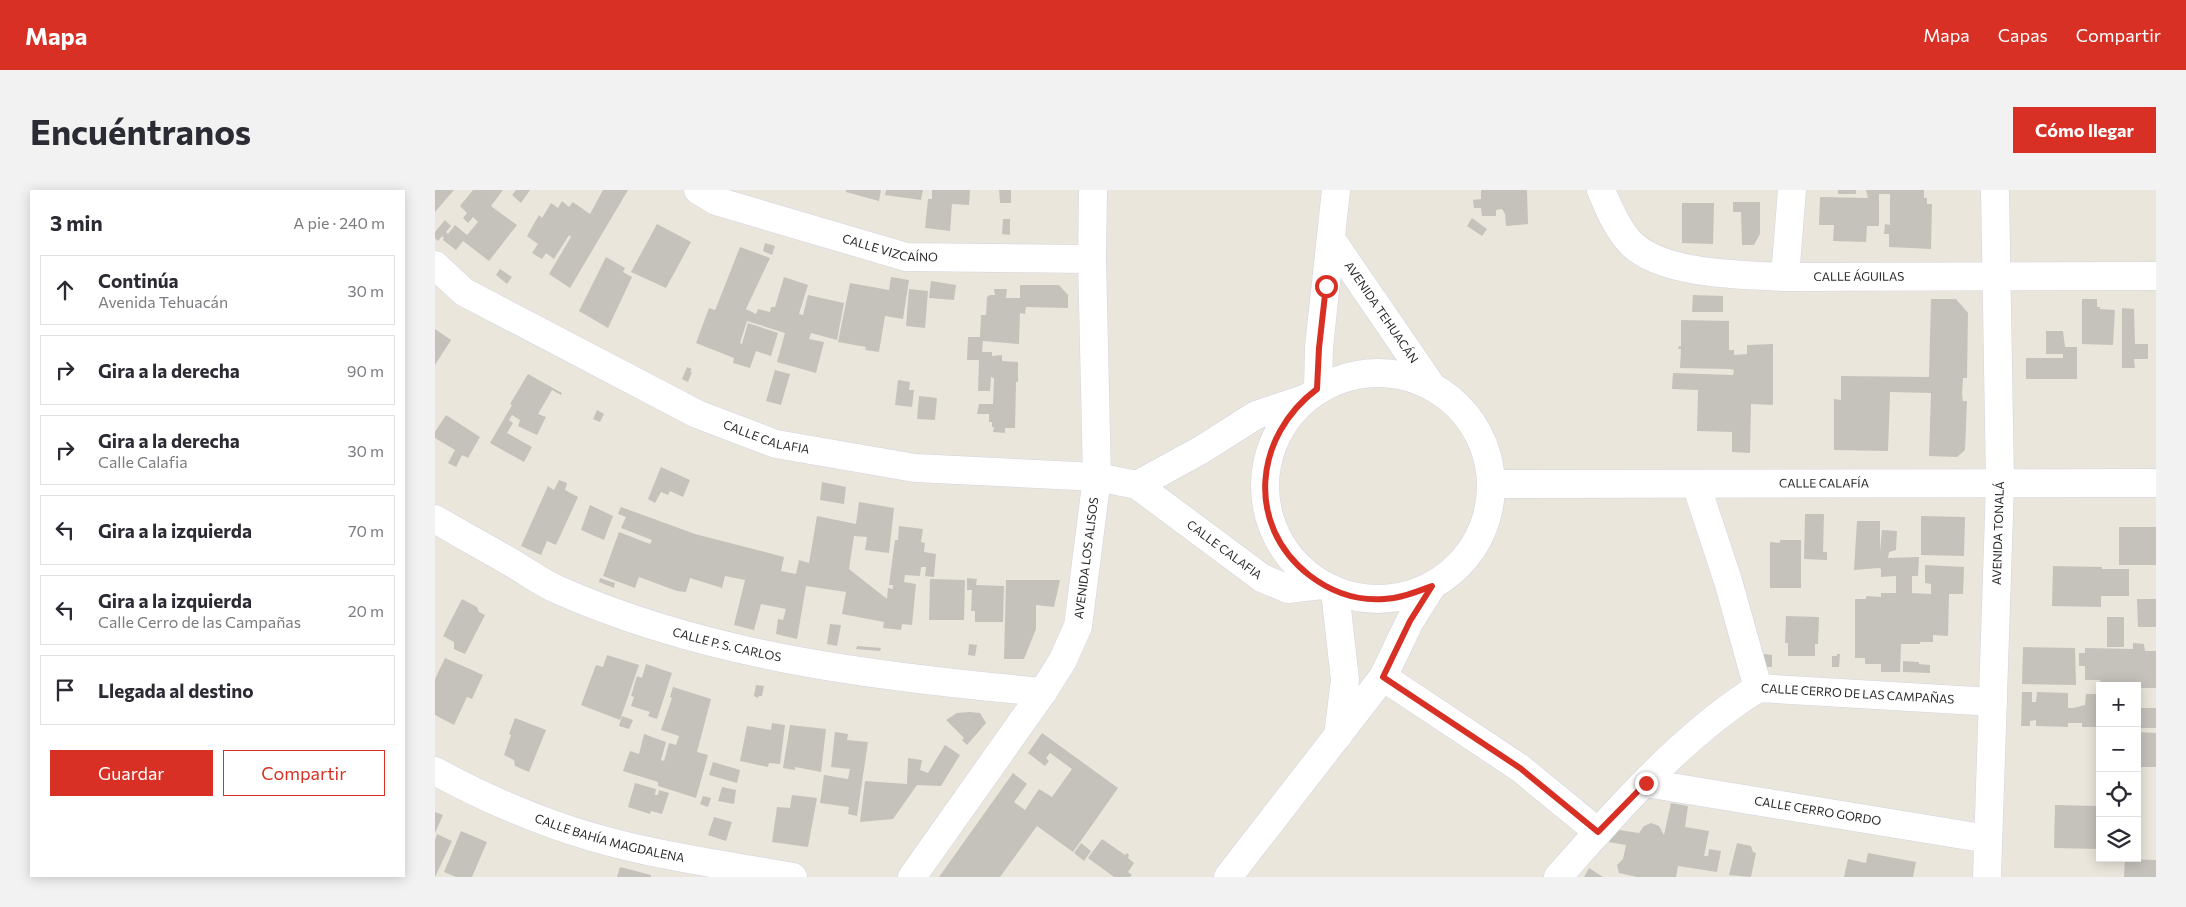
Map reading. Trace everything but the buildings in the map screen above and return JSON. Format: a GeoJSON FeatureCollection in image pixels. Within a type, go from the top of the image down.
{"type":"FeatureCollection","features":[{"type":"Feature","properties":{"kind":"street","name":"CALLE VIZCAÍNO"},"geometry":{"type":"LineString","coordinates":[[698,190],[716,201],[906,257],[1092,259]]}},
{"type":"Feature","properties":{"kind":"street","name":"AVENIDA LOS ALISOS"},"geometry":{"type":"LineString","coordinates":[[912,877],[1043,692],[1063,660],[1078,626],[1097,477],[1092,259],[1093,190]]}},
{"type":"Feature","properties":{"kind":"street","name":"AVENIDA TEHUACÁN"},"geometry":{"type":"LineString","coordinates":[[1311,394],[1319,348],[1336,190]]}},
{"type":"Feature","properties":{"kind":"street","name":"CALLE ÁGUILAS"},"geometry":{"type":"LineString","coordinates":[[1601,190],[1628,241],[1653,258],[1678,266],[1727,275],[1785,277],[2156,276]]}},
{"type":"Feature","properties":{"kind":"street"},"geometry":{"type":"LineString","coordinates":[[1785,277],[1792,190]]}},
{"type":"Feature","properties":{"kind":"street","name":"AVENIDA TONALÁ"},"geometry":{"type":"LineString","coordinates":[[1987,877],[1999,484],[1995,190]]}},
{"type":"Feature","properties":{"kind":"street","name":"AVENIDA TEHUACÁN"},"geometry":{"type":"LineString","coordinates":[[1331,239],[1431,385]]}},
{"type":"Feature","properties":{"kind":"street","name":"CALLE CALAFIA"},"geometry":{"type":"LineString","coordinates":[[435,265],[464,292],[697,414],[776,444],[915,468],[1097,477],[1137,485],[1262,578],[1289,589],[1329,588]]}},
{"type":"Feature","properties":{"kind":"street"},"geometry":{"type":"LineString","coordinates":[[1137,485],[1201,450],[1256,415],[1311,394],[1347,377],[1362,373],[1385,372],[1409,376],[1431,385],[1456,402],[1475,426],[1487,454],[1492,484],[1488,515],[1476,543],[1457,568],[1432,586],[1408,595],[1384,599],[1359,598],[1329,588],[1294,563],[1274,532],[1265,497],[1267,461],[1281,427],[1311,394]]}},
{"type":"Feature","properties":{"kind":"street","name":"CALLE CALAFÍA"},"geometry":{"type":"LineString","coordinates":[[1492,484],[2156,483]]}},
{"type":"Feature","properties":{"kind":"street"},"geometry":{"type":"LineString","coordinates":[[1696,484],[1728,581],[1758,688]]}},
{"type":"Feature","properties":{"kind":"street","name":"CALLE P. S. CARLOS"},"geometry":{"type":"LineString","coordinates":[[435,519],[554,588],[639,622],[731,647],[849,671],[934,682],[1043,692]]}},
{"type":"Feature","properties":{"kind":"street"},"geometry":{"type":"LineString","coordinates":[[1228,877],[1383,677],[1410,621],[1432,586]]}},
{"type":"Feature","properties":{"kind":"street"},"geometry":{"type":"LineString","coordinates":[[1329,588],[1345,680],[1337,738]]}},
{"type":"Feature","properties":{"kind":"street"},"geometry":{"type":"LineString","coordinates":[[1383,677],[1520,768],[1598,832]]}},
{"type":"Feature","properties":{"kind":"street","name":"CALLE CERRO DE LAS CAMPAÑAS"},"geometry":{"type":"LineString","coordinates":[[1558,877],[1598,832],[1698,732],[1731,705],[1758,688],[1993,702]]}},
{"type":"Feature","properties":{"kind":"street","name":"CALLE BAHÍA MAGDALENA"},"geometry":{"type":"LineString","coordinates":[[435,771],[526,814],[592,837],[676,857],[793,877]]}},
{"type":"Feature","properties":{"kind":"street","name":"CALLE CERRO GORDO"},"geometry":{"type":"LineString","coordinates":[[1646,783],[1988,839]]}},
{"type":"Feature","properties":{"kind":"route"},"geometry":{"type":"LineString","coordinates":[[1326,286],[1319,348],[1317,389],[1304,399],[1281,427],[1267,461],[1265,497],[1274,532],[1294,563],[1323,585],[1335,591],[1359,598],[1384,599],[1408,595],[1432,586],[1410,621],[1383,677],[1520,768],[1598,832],[1646,783]]}}]}
